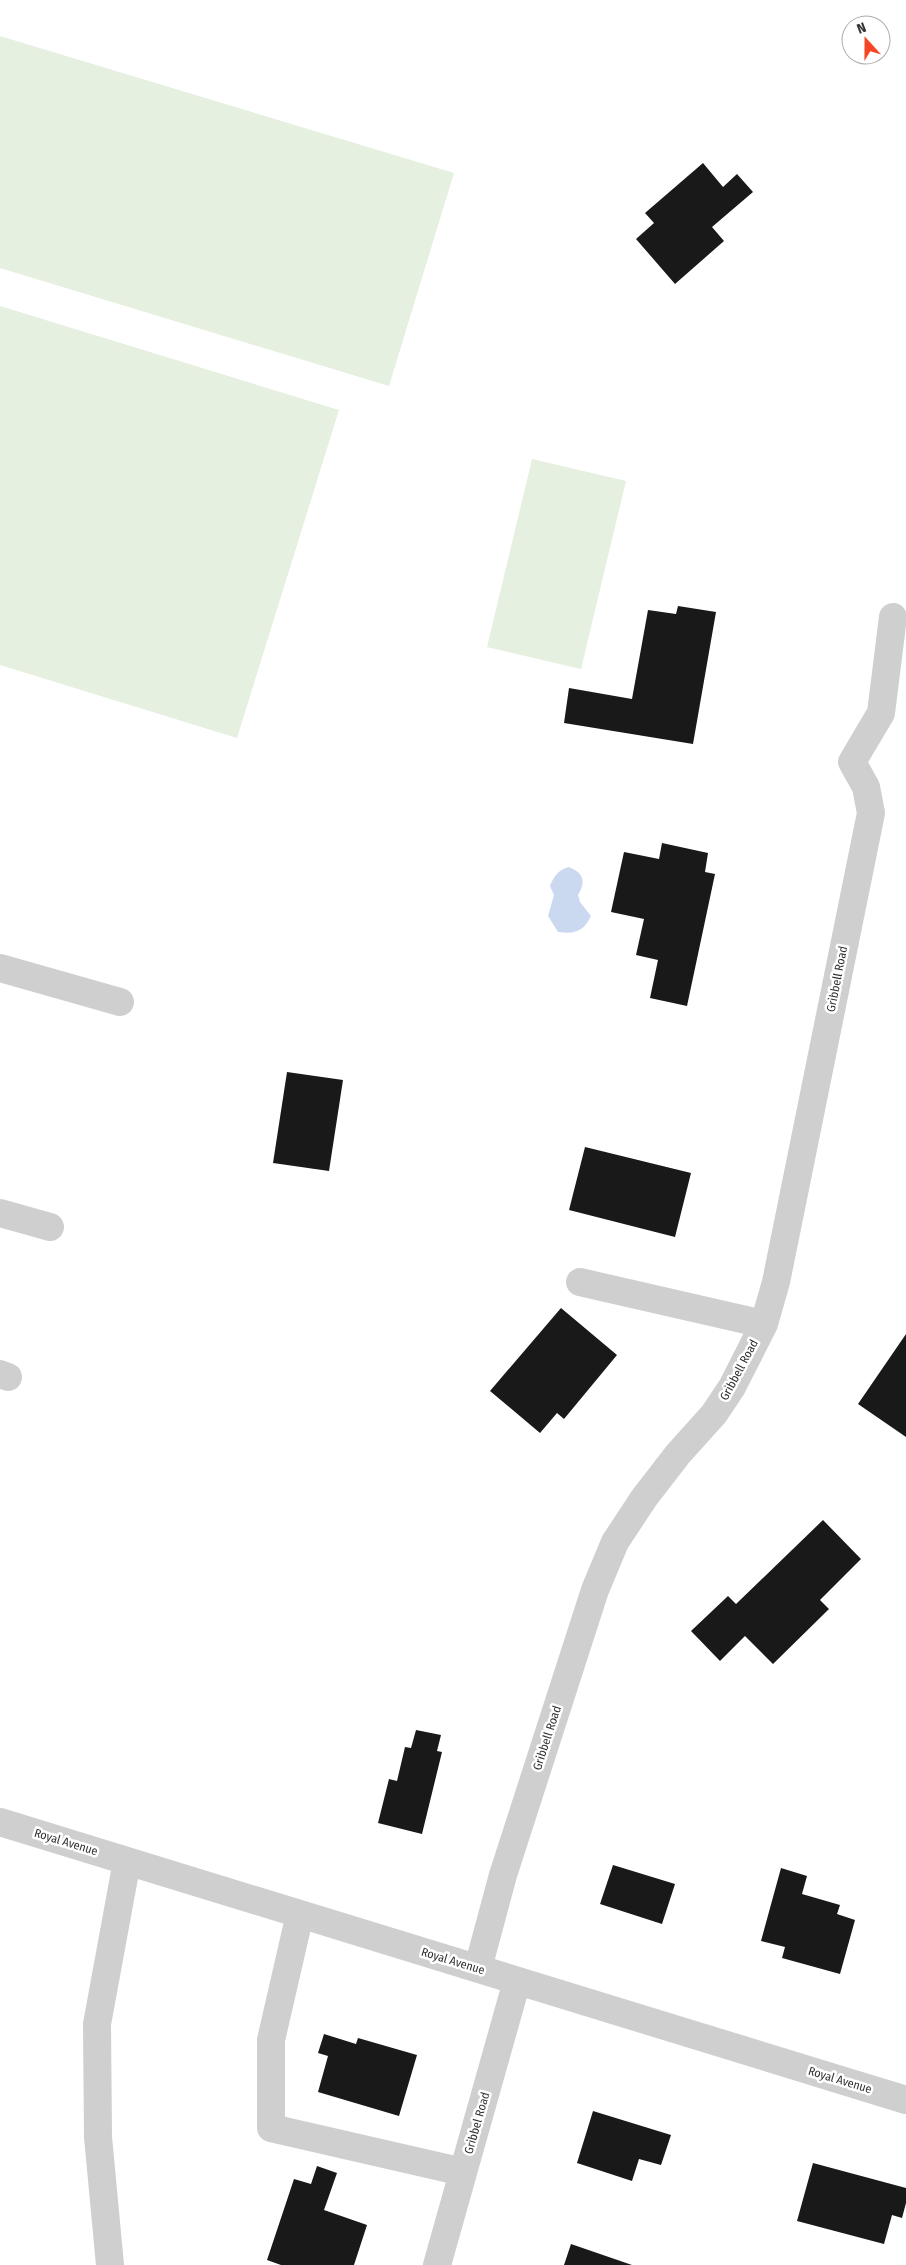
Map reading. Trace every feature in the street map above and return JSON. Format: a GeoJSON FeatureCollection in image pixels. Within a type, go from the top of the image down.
{"type":"FeatureCollection","features":[{"type":"Feature","properties":{"kind":"street","name":"Gribbell Road"},"geometry":{"type":"LineString","coordinates":[[478,1968],[509,1856],[595,1590],[615,1542],[644,1498],[678,1454],[714,1414],[732,1387],[764,1324],[776,1282],[871,813],[866,787],[852,762],[881,713],[893,617]]}},
{"type":"Feature","properties":{"kind":"street"},"geometry":{"type":"LineString","coordinates":[[0,968],[120,1002]]}},
{"type":"Feature","properties":{"kind":"street"},"geometry":{"type":"LineString","coordinates":[[0,1213],[50,1227]]}},
{"type":"Feature","properties":{"kind":"street"},"geometry":{"type":"LineString","coordinates":[[580,1282],[764,1324]]}},
{"type":"Feature","properties":{"kind":"street","name":"Royal Avenue"},"geometry":{"type":"LineString","coordinates":[[0,1822],[906,2100]]}},
{"type":"Feature","properties":{"kind":"street"},"geometry":{"type":"LineString","coordinates":[[110,2265],[98,2137],[97,2024],[127,1861]]}},
{"type":"Feature","properties":{"kind":"street"},"geometry":{"type":"LineString","coordinates":[[300,1914],[271,2040],[271,2128],[463,2172]]}},
{"type":"Feature","properties":{"kind":"street","name":"Gribbel Road"},"geometry":{"type":"LineString","coordinates":[[437,2265],[517,1981]]}},
{"type":"Feature","properties":{"kind":"green space"},"geometry":{"type":"Polygon","coordinates":[[[0,36],[454,173],[389,386],[0,268],[0,36]]]}},
{"type":"Feature","properties":{"kind":"green space"},"geometry":{"type":"Polygon","coordinates":[[[0,306],[339,410],[237,738],[0,665],[0,306]]]}},
{"type":"Feature","properties":{"kind":"green space"},"geometry":{"type":"Polygon","coordinates":[[[532,459],[626,481],[581,669],[487,647],[532,459]]]}},
{"type":"Feature","properties":{"kind":"water"},"geometry":{"type":"Polygon","coordinates":[[[569,867],[581,875],[583,882],[578,895],[580,902],[591,916],[582,929],[569,933],[558,932],[548,916],[554,895],[550,886],[553,879],[562,870],[569,867]]]}},
{"type":"Feature","properties":{"kind":"building"},"geometry":{"type":"Polygon","coordinates":[[[703,163],[723,187],[737,174],[753,192],[712,227],[724,241],[675,284],[636,239],[654,223],[645,213],[703,163]]]}},
{"type":"Feature","properties":{"kind":"building"},"geometry":{"type":"Polygon","coordinates":[[[678,606],[716,612],[693,744],[564,723],[569,688],[632,699],[648,610],[676,614],[678,606]]]}},
{"type":"Feature","properties":{"kind":"building"},"geometry":{"type":"Polygon","coordinates":[[[662,843],[708,853],[705,872],[715,874],[687,1006],[650,998],[658,960],[636,955],[644,919],[611,912],[624,852],[659,859],[662,843]]]}},
{"type":"Feature","properties":{"kind":"building"},"geometry":{"type":"Polygon","coordinates":[[[287,1072],[343,1080],[329,1171],[273,1163],[287,1072]]]}},
{"type":"Feature","properties":{"kind":"building"},"geometry":{"type":"Polygon","coordinates":[[[585,1147],[691,1173],[675,1237],[569,1210],[585,1147]]]}},
{"type":"Feature","properties":{"kind":"building"},"geometry":{"type":"Polygon","coordinates":[[[561,1308],[617,1355],[564,1419],[557,1413],[540,1433],[490,1391],[561,1308]]]}},
{"type":"Feature","properties":{"kind":"building"},"geometry":{"type":"Polygon","coordinates":[[[906,1334],[906,1437],[858,1404],[906,1334]]]}},
{"type":"Feature","properties":{"kind":"building"},"geometry":{"type":"Polygon","coordinates":[[[823,1520],[861,1559],[820,1600],[829,1609],[773,1664],[745,1636],[720,1661],[691,1631],[728,1596],[736,1604],[823,1520]]]}},
{"type":"Feature","properties":{"kind":"building"},"geometry":{"type":"Polygon","coordinates":[[[416,1730],[441,1735],[437,1751],[442,1752],[422,1834],[378,1823],[389,1779],[397,1781],[405,1747],[411,1748],[416,1730]]]}},
{"type":"Feature","properties":{"kind":"building"},"geometry":{"type":"Polygon","coordinates":[[[613,1865],[675,1884],[662,1924],[600,1904],[613,1865]]]}},
{"type":"Feature","properties":{"kind":"building"},"geometry":{"type":"Polygon","coordinates":[[[781,1868],[807,1876],[802,1894],[840,1905],[837,1914],[855,1920],[840,1974],[782,1958],[785,1947],[761,1941],[781,1868]]]}},
{"type":"Feature","properties":{"kind":"building"},"geometry":{"type":"Polygon","coordinates":[[[324,2034],[356,2044],[358,2038],[417,2055],[399,2116],[318,2092],[328,2056],[318,2053],[324,2034]]]}},
{"type":"Feature","properties":{"kind":"building"},"geometry":{"type":"Polygon","coordinates":[[[593,2111],[671,2135],[661,2165],[639,2159],[632,2181],[577,2163],[593,2111]]]}},
{"type":"Feature","properties":{"kind":"building"},"geometry":{"type":"Polygon","coordinates":[[[813,2163],[906,2188],[906,2203],[902,2218],[892,2215],[884,2244],[797,2221],[813,2163]]]}},
{"type":"Feature","properties":{"kind":"building"},"geometry":{"type":"Polygon","coordinates":[[[317,2166],[337,2173],[324,2210],[367,2225],[354,2265],[281,2265],[267,2260],[294,2179],[311,2184],[317,2166]]]}},
{"type":"Feature","properties":{"kind":"building"},"geometry":{"type":"Polygon","coordinates":[[[571,2244],[632,2265],[564,2265],[571,2244]]]}}]}
